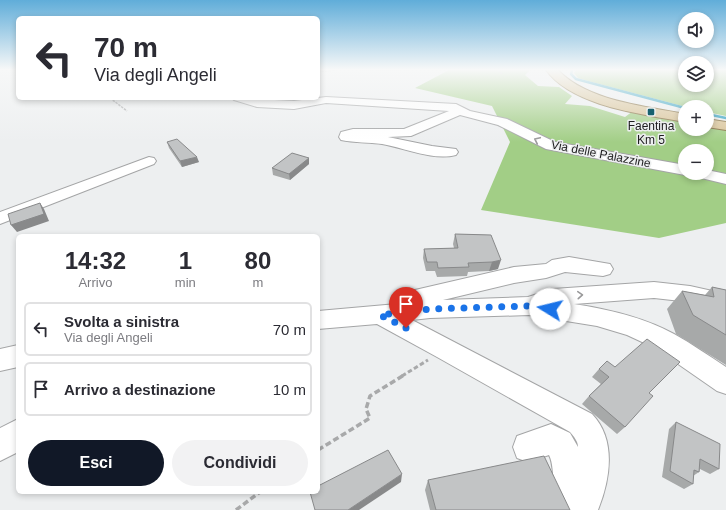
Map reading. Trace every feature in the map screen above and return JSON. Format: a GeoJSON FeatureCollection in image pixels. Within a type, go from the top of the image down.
{"type":"FeatureCollection","features":[{"type":"Feature","properties":{"kind":"main road"},"geometry":{"type":"LineString","coordinates":[[587,94],[622,105],[678,117]]}},
{"type":"Feature","properties":{"kind":"main road"},"geometry":{"type":"LineString","coordinates":[[714,124],[726,126]]}},
{"type":"Feature","properties":{"kind":"street","name":"Via delle Palazzine"},"geometry":{"type":"LineString","coordinates":[[246,100],[257,103],[294,106],[326,100],[456,108],[466,114],[502,122],[551,146],[678,169]]}},
{"type":"Feature","properties":{"kind":"street"},"geometry":{"type":"LineString","coordinates":[[451,152],[439,152],[373,139],[351,139],[346,138],[346,135],[353,133],[406,133],[460,111]]}},
{"type":"Feature","properties":{"kind":"street"},"geometry":{"type":"LineString","coordinates":[[0,218],[149,161]]}},
{"type":"Feature","properties":{"kind":"street"},"geometry":{"type":"LineString","coordinates":[[714,176],[726,178]]}},
{"type":"Feature","properties":{"kind":"street"},"geometry":{"type":"LineString","coordinates":[[407,312],[409,301],[415,298],[514,275],[546,271],[556,268],[559,265],[569,264],[603,269]]}},
{"type":"Feature","properties":{"kind":"street"},"geometry":{"type":"LineString","coordinates":[[528,306],[553,297],[654,290],[690,294],[726,303]]}},
{"type":"Feature","properties":{"kind":"street"},"geometry":{"type":"LineString","coordinates":[[320,320],[430,309],[528,306],[597,317],[633,327],[664,341],[726,382]]}},
{"type":"Feature","properties":{"kind":"street"},"geometry":{"type":"LineString","coordinates":[[380,315],[446,348],[569,415],[586,428],[593,441],[594,447],[588,494],[585,501],[579,499],[572,493],[567,474],[566,451],[560,442],[551,439],[528,447]]}},
{"type":"Feature","properties":{"kind":"street"},"geometry":{"type":"LineString","coordinates":[[0,360],[16,356]]}},
{"type":"Feature","properties":{"kind":"street"},"geometry":{"type":"LineString","coordinates":[[0,446],[16,435]]}},
{"type":"Feature","properties":{"kind":"path"},"geometry":{"type":"LineString","coordinates":[[113,100],[127,111]]}},
{"type":"Feature","properties":{"kind":"path"},"geometry":{"type":"LineString","coordinates":[[320,449],[370,418],[366,409],[370,396],[446,348]]}},
{"type":"Feature","properties":{"kind":"path"},"geometry":{"type":"LineString","coordinates":[[236,510],[257,494]]}},
{"type":"Feature","properties":{"kind":"green space"},"geometry":{"type":"Polygon","coordinates":[[[440,94],[569,94],[572,96],[565,104],[590,106],[625,117],[633,111],[678,120],[678,136],[714,136],[714,127],[726,130],[726,223],[659,238],[481,210],[510,142],[492,106],[440,94]]]}},
{"type":"Feature","properties":{"kind":"green space"},"geometry":{"type":"Polygon","coordinates":[[[636,94],[726,94],[726,116],[714,113],[714,100],[678,100],[678,105],[636,94]]]}},
{"type":"Feature","properties":{"kind":"building"},"geometry":{"type":"Polygon","coordinates":[[[177,139],[197,157],[180,161],[167,142],[177,139]]]}},
{"type":"Feature","properties":{"kind":"building"},"geometry":{"type":"Polygon","coordinates":[[[292,153],[309,158],[289,174],[272,168],[292,153]]]}},
{"type":"Feature","properties":{"kind":"building"},"geometry":{"type":"Polygon","coordinates":[[[40,203],[44,214],[11,225],[8,214],[40,203]]]}},
{"type":"Feature","properties":{"kind":"building"},"geometry":{"type":"Polygon","coordinates":[[[455,234],[491,235],[501,260],[468,263],[469,267],[438,268],[437,262],[427,262],[424,249],[458,248],[455,234]]]}},
{"type":"Feature","properties":{"kind":"building"},"geometry":{"type":"Polygon","coordinates":[[[712,287],[726,290],[726,335],[693,315],[682,291],[714,297],[712,287]]]}},
{"type":"Feature","properties":{"kind":"building"},"geometry":{"type":"Polygon","coordinates":[[[647,339],[680,362],[649,393],[653,396],[625,427],[589,396],[609,377],[599,369],[607,361],[615,367],[647,339]]]}},
{"type":"Feature","properties":{"kind":"building"},"geometry":{"type":"Polygon","coordinates":[[[676,422],[720,444],[719,469],[700,459],[699,472],[694,470],[693,484],[670,471],[676,422]]]}},
{"type":"Feature","properties":{"kind":"building"},"geometry":{"type":"Polygon","coordinates":[[[388,450],[402,474],[348,510],[315,510],[311,494],[320,494],[320,485],[388,450]]]}},
{"type":"Feature","properties":{"kind":"building"},"geometry":{"type":"Polygon","coordinates":[[[544,456],[570,510],[436,510],[428,480],[544,456]]]}},
{"type":"Feature","properties":{"kind":"waterway"},"geometry":{"type":"LineString","coordinates":[[632,94],[678,106]]}},
{"type":"Feature","properties":{"kind":"waterway"},"geometry":{"type":"LineString","coordinates":[[714,115],[726,118]]}},
{"type":"Feature","properties":{"kind":"place","name":"Faentina Km 5"},"geometry":{"type":"Point","coordinates":[651,112]}},
{"type":"Feature","properties":{"kind":"route"},"geometry":{"type":"LineString","coordinates":[[406,328],[380,315],[430,309],[528,306],[550,309]]}}]}
